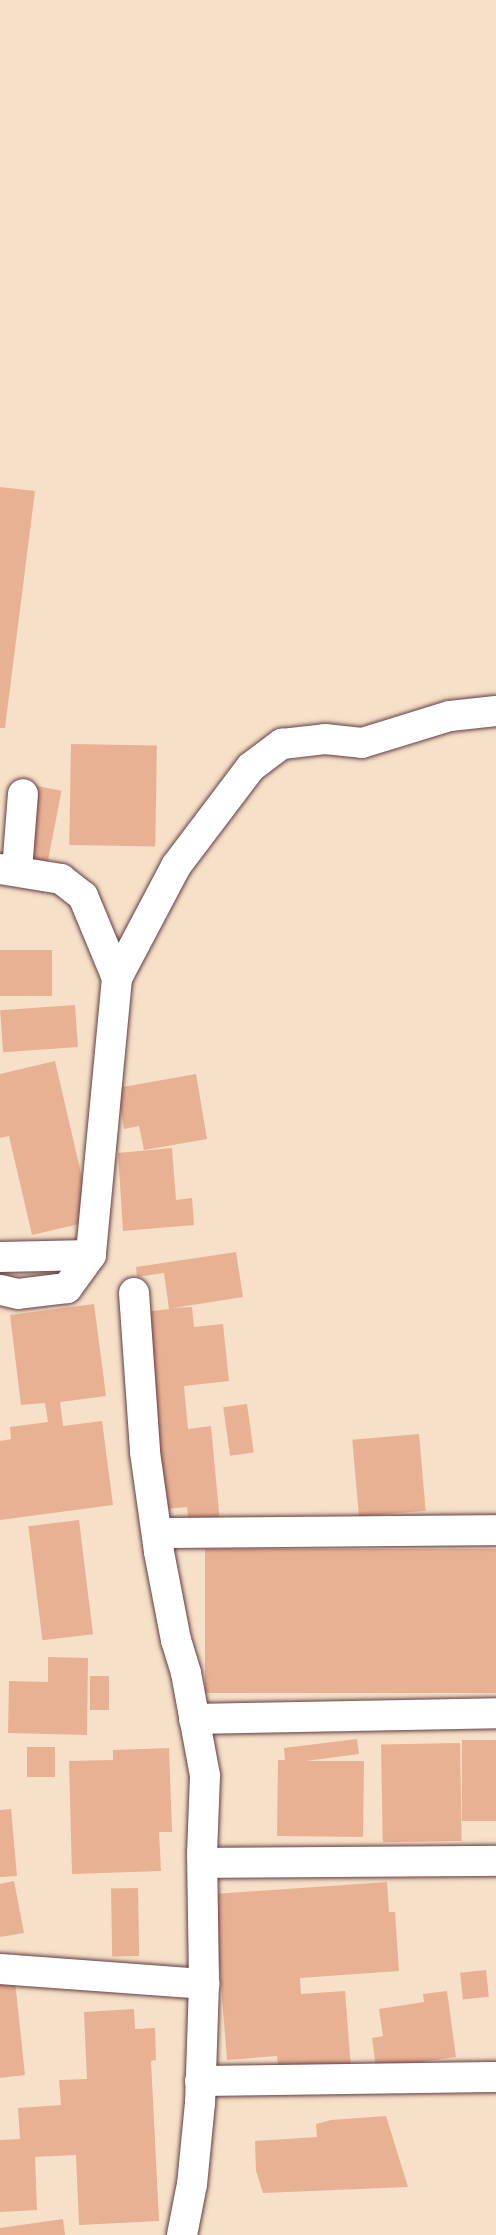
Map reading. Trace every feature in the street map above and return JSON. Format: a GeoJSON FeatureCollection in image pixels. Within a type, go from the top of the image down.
{"type":"FeatureCollection","features":[{"type":"Feature","properties":{"kind":"street"},"geometry":{"type":"LineString","coordinates":[[0,1290],[18,1294],[67,1288],[91,1255],[117,978],[176,866],[251,766],[282,744],[325,739],[362,743],[450,716],[496,711]]}},
{"type":"Feature","properties":{"kind":"street"},"geometry":{"type":"LineString","coordinates":[[23,794],[8,869],[61,879],[83,896],[117,978]]}},
{"type":"Feature","properties":{"kind":"street"},"geometry":{"type":"LineString","coordinates":[[0,1257],[91,1255]]}},
{"type":"Feature","properties":{"kind":"street"},"geometry":{"type":"LineString","coordinates":[[134,1293],[146,1452],[166,1595],[186,1673],[205,1776],[204,1984],[200,2081],[192,2184],[182,2235]]}},
{"type":"Feature","properties":{"kind":"street"},"geometry":{"type":"LineString","coordinates":[[157,1533],[496,1530]]}},
{"type":"Feature","properties":{"kind":"street"},"geometry":{"type":"LineString","coordinates":[[194,1719],[496,1713]]}},
{"type":"Feature","properties":{"kind":"street"},"geometry":{"type":"LineString","coordinates":[[204,1863],[496,1861]]}},
{"type":"Feature","properties":{"kind":"street"},"geometry":{"type":"LineString","coordinates":[[0,1969],[204,1984]]}},
{"type":"Feature","properties":{"kind":"street"},"geometry":{"type":"LineString","coordinates":[[200,2081],[496,2077]]}},
{"type":"Feature","properties":{"kind":"building"},"geometry":{"type":"Polygon","coordinates":[[[0,487],[35,491],[5,728],[0,728],[0,487]]]}},
{"type":"Feature","properties":{"kind":"building"},"geometry":{"type":"Polygon","coordinates":[[[71,744],[157,746],[155,846],[69,845],[71,744]]]}},
{"type":"Feature","properties":{"kind":"building"},"geometry":{"type":"Polygon","coordinates":[[[37,786],[62,791],[47,866],[22,862],[37,786]]]}},
{"type":"Feature","properties":{"kind":"building"},"geometry":{"type":"Polygon","coordinates":[[[0,950],[52,950],[52,996],[0,996],[0,950]]]}},
{"type":"Feature","properties":{"kind":"building"},"geometry":{"type":"Polygon","coordinates":[[[75,1005],[78,1047],[3,1052],[0,1010],[75,1005]]]}},
{"type":"Feature","properties":{"kind":"building"},"geometry":{"type":"Polygon","coordinates":[[[55,1061],[92,1221],[32,1235],[9,1136],[0,1138],[0,1074],[55,1061]]]}},
{"type":"Feature","properties":{"kind":"building"},"geometry":{"type":"Polygon","coordinates":[[[196,1074],[207,1139],[144,1150],[139,1126],[124,1129],[117,1088],[196,1074]]]}},
{"type":"Feature","properties":{"kind":"building"},"geometry":{"type":"Polygon","coordinates":[[[172,1148],[176,1200],[192,1198],[194,1225],[123,1231],[118,1153],[172,1148]]]}},
{"type":"Feature","properties":{"kind":"building"},"geometry":{"type":"Polygon","coordinates":[[[236,1252],[243,1297],[173,1308],[192,1307],[194,1327],[223,1324],[229,1381],[184,1386],[188,1429],[211,1426],[220,1523],[189,1526],[187,1507],[155,1510],[136,1313],[169,1309],[164,1273],[137,1277],[136,1267],[236,1252]]]}},
{"type":"Feature","properties":{"kind":"building"},"geometry":{"type":"Polygon","coordinates":[[[94,1304],[106,1396],[60,1402],[63,1426],[102,1421],[113,1505],[0,1520],[0,1441],[11,1439],[10,1427],[48,1422],[45,1403],[21,1405],[10,1315],[94,1304]]]}},
{"type":"Feature","properties":{"kind":"building"},"geometry":{"type":"Polygon","coordinates":[[[247,1404],[254,1453],[230,1456],[223,1407],[247,1404]]]}},
{"type":"Feature","properties":{"kind":"building"},"geometry":{"type":"Polygon","coordinates":[[[419,1434],[426,1511],[359,1517],[352,1440],[419,1434]]]}},
{"type":"Feature","properties":{"kind":"building"},"geometry":{"type":"Polygon","coordinates":[[[79,1520],[93,1634],[42,1640],[28,1526],[79,1520]]]}},
{"type":"Feature","properties":{"kind":"building"},"geometry":{"type":"Polygon","coordinates":[[[205,1549],[496,1549],[496,1693],[205,1693],[205,1549]]]}},
{"type":"Feature","properties":{"kind":"building"},"geometry":{"type":"Polygon","coordinates":[[[48,1657],[88,1658],[87,1735],[8,1733],[9,1681],[48,1682],[48,1657]]]}},
{"type":"Feature","properties":{"kind":"building"},"geometry":{"type":"Polygon","coordinates":[[[90,1676],[109,1676],[109,1710],[90,1710],[90,1676]]]}},
{"type":"Feature","properties":{"kind":"building"},"geometry":{"type":"Polygon","coordinates":[[[357,1739],[359,1754],[306,1761],[364,1761],[363,1837],[277,1836],[278,1760],[285,1760],[284,1748],[357,1739]]]}},
{"type":"Feature","properties":{"kind":"building"},"geometry":{"type":"Polygon","coordinates":[[[462,1740],[496,1740],[496,1821],[462,1821],[462,1740]]]}},
{"type":"Feature","properties":{"kind":"building"},"geometry":{"type":"Polygon","coordinates":[[[460,1743],[462,1841],[383,1842],[381,1744],[460,1743]]]}},
{"type":"Feature","properties":{"kind":"building"},"geometry":{"type":"Polygon","coordinates":[[[27,1747],[55,1747],[55,1777],[27,1777],[27,1747]]]}},
{"type":"Feature","properties":{"kind":"building"},"geometry":{"type":"Polygon","coordinates":[[[169,1748],[172,1832],[159,1832],[161,1871],[72,1874],[69,1761],[113,1760],[113,1750],[169,1748]]]}},
{"type":"Feature","properties":{"kind":"building"},"geometry":{"type":"Polygon","coordinates":[[[11,1809],[17,1876],[0,1877],[0,1810],[11,1809]]]}},
{"type":"Feature","properties":{"kind":"building"},"geometry":{"type":"Polygon","coordinates":[[[14,1881],[24,1933],[0,1937],[0,1884],[14,1881]]]}},
{"type":"Feature","properties":{"kind":"building"},"geometry":{"type":"Polygon","coordinates":[[[387,1882],[389,1912],[395,1912],[399,1971],[300,1978],[301,1994],[345,1991],[351,2069],[279,2074],[277,2056],[227,2060],[214,1894],[387,1882]]]}},
{"type":"Feature","properties":{"kind":"building"},"geometry":{"type":"Polygon","coordinates":[[[111,1888],[138,1888],[139,1956],[112,1956],[111,1888]]]}},
{"type":"Feature","properties":{"kind":"building"},"geometry":{"type":"Polygon","coordinates":[[[486,1970],[489,1997],[463,2000],[460,1973],[486,1970]]]}},
{"type":"Feature","properties":{"kind":"building"},"geometry":{"type":"Polygon","coordinates":[[[15,1981],[25,2075],[0,2078],[0,1982],[15,1981]]]}},
{"type":"Feature","properties":{"kind":"building"},"geometry":{"type":"Polygon","coordinates":[[[447,1991],[456,2057],[376,2068],[372,2038],[383,2036],[379,2009],[424,2002],[423,1994],[447,1991]]]}},
{"type":"Feature","properties":{"kind":"building"},"geometry":{"type":"Polygon","coordinates":[[[134,2009],[135,2029],[155,2028],[156,2060],[151,2061],[159,2221],[79,2225],[76,2155],[35,2157],[37,2210],[0,2212],[0,2140],[20,2139],[18,2108],[61,2105],[59,2080],[87,2079],[84,2012],[134,2009]]]}},
{"type":"Feature","properties":{"kind":"building"},"geometry":{"type":"Polygon","coordinates":[[[386,2116],[408,2187],[263,2193],[256,2171],[255,2141],[317,2137],[316,2124],[331,2120],[386,2116]]]}},
{"type":"Feature","properties":{"kind":"building"},"geometry":{"type":"Polygon","coordinates":[[[63,2219],[65,2235],[0,2235],[0,2228],[63,2219]]]}}]}
